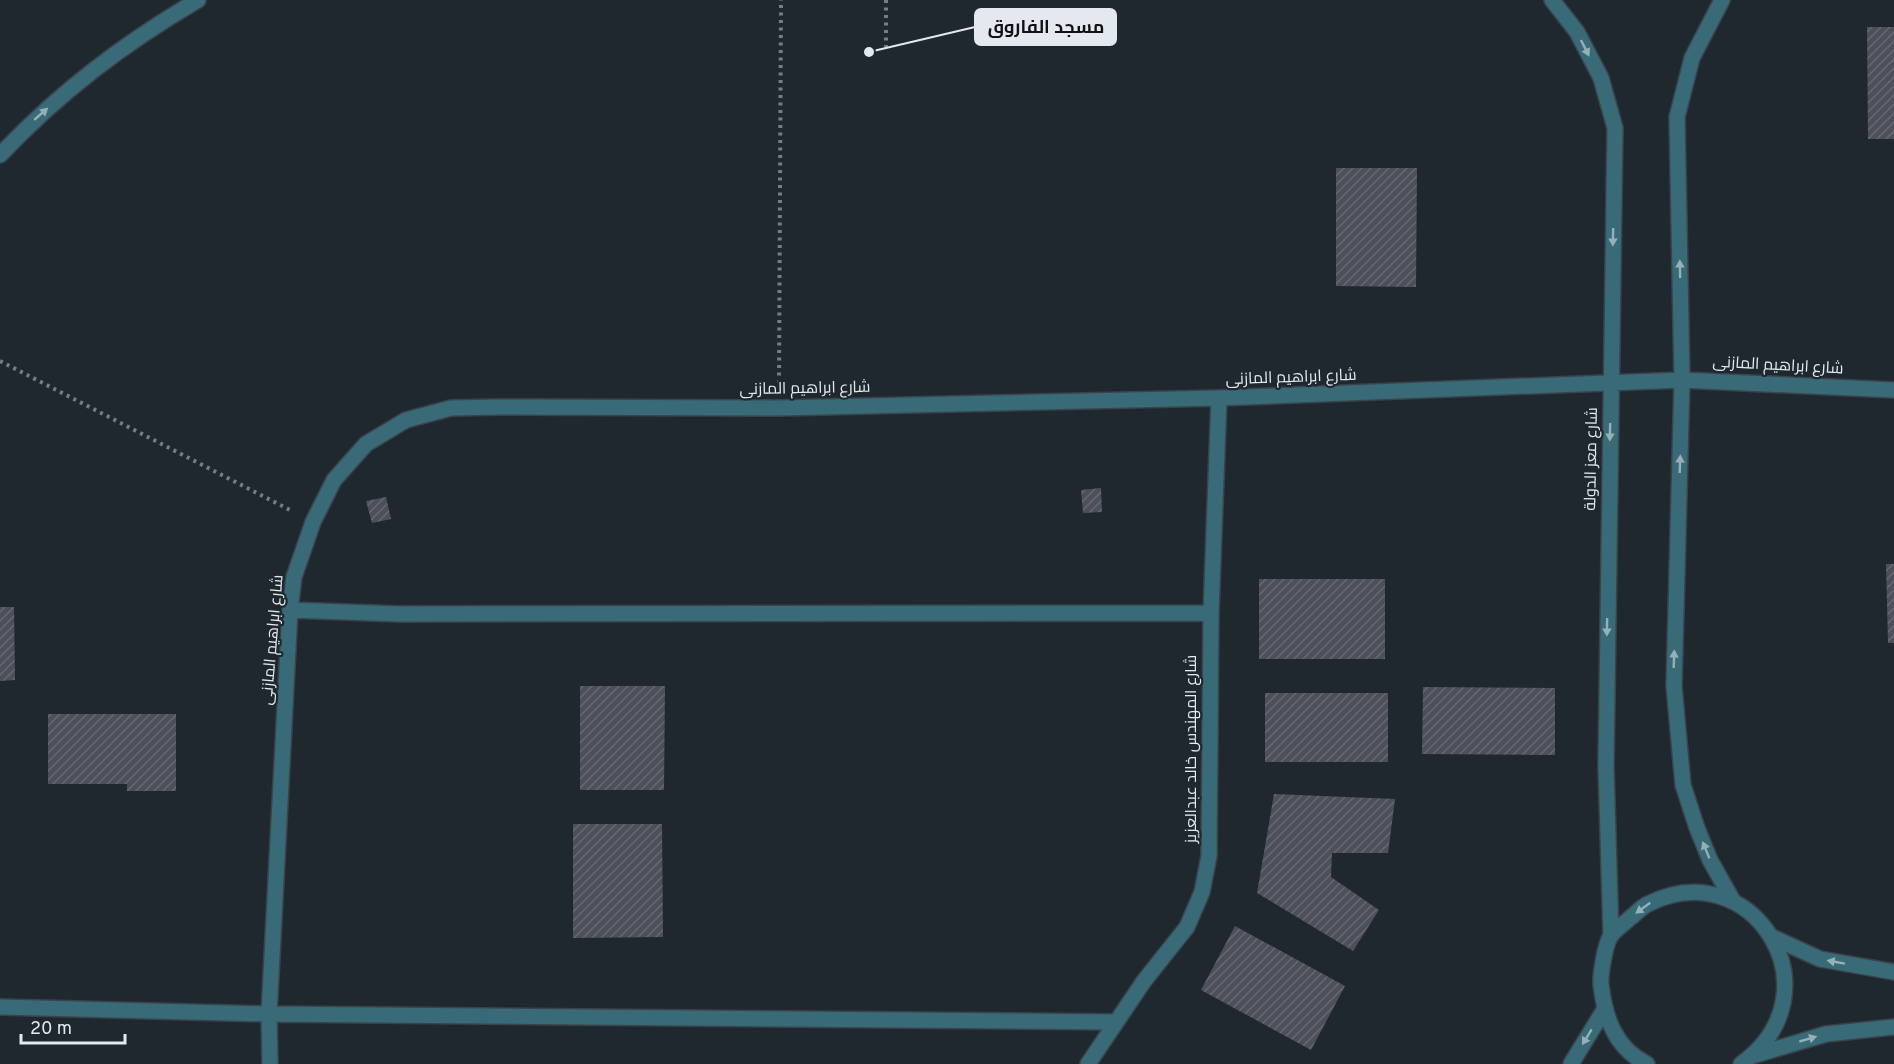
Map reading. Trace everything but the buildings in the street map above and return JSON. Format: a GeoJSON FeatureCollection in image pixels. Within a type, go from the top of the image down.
{"type":"FeatureCollection","features":[{"type":"Feature","properties":{"kind":"street"},"geometry":{"type":"LineString","coordinates":[[0,155],[34,120],[93,69],[157,23],[198,0]]}},
{"type":"Feature","properties":{"kind":"street","name":"شارع معز الدولة"},"geometry":{"type":"LineString","coordinates":[[1552,0],[1577,32],[1601,78],[1615,128],[1606,767],[1611,936],[1600,980],[1604,1010],[1617,1038],[1637,1059],[1647,1064]]}},
{"type":"Feature","properties":{"kind":"street"},"geometry":{"type":"LineString","coordinates":[[1722,0],[1692,58],[1677,117],[1682,380],[1674,687],[1683,785],[1710,860],[1733,902]]}},
{"type":"Feature","properties":{"kind":"street","name":"شارع ابراهيم المازنى"},"geometry":{"type":"LineString","coordinates":[[270,1064],[269,1014],[290,610],[294,578],[313,522],[334,480],[366,444],[406,420],[451,408],[779,408],[1219,398],[1682,380],[1894,390]]}},
{"type":"Feature","properties":{"kind":"street","name":"شارع المهندس خالد عبدالعزيز"},"geometry":{"type":"LineString","coordinates":[[1088,1064],[1115,1022],[1187,927],[1202,892],[1209,856],[1211,613],[1219,398]]}},
{"type":"Feature","properties":{"kind":"street"},"geometry":{"type":"LineString","coordinates":[[290,610],[400,614],[1211,613]]}},
{"type":"Feature","properties":{"kind":"street"},"geometry":{"type":"LineString","coordinates":[[1611,936],[1646,904],[1674,893],[1704,892],[1733,902],[1755,916],[1772,937],[1782,961],[1785,987],[1780,1012],[1770,1036],[1747,1060]]}},
{"type":"Feature","properties":{"kind":"street"},"geometry":{"type":"LineString","coordinates":[[1772,937],[1820,959],[1894,972]]}},
{"type":"Feature","properties":{"kind":"street"},"geometry":{"type":"LineString","coordinates":[[1,1008],[269,1014],[1115,1022]]}},
{"type":"Feature","properties":{"kind":"street"},"geometry":{"type":"LineString","coordinates":[[1571,1064],[1604,1010]]}},
{"type":"Feature","properties":{"kind":"street"},"geometry":{"type":"LineString","coordinates":[[1747,1060],[1826,1034],[1894,1027]]}},
{"type":"Feature","properties":{"kind":"path"},"geometry":{"type":"LineString","coordinates":[[779,408],[781,0]]}},
{"type":"Feature","properties":{"kind":"path"},"geometry":{"type":"LineString","coordinates":[[886,0],[886,46]]}},
{"type":"Feature","properties":{"kind":"path"},"geometry":{"type":"LineString","coordinates":[[0,361],[313,522]]}},
{"type":"Feature","properties":{"kind":"place","name":"مسجد الفاروق"},"geometry":{"type":"Point","coordinates":[869,52]}}]}
